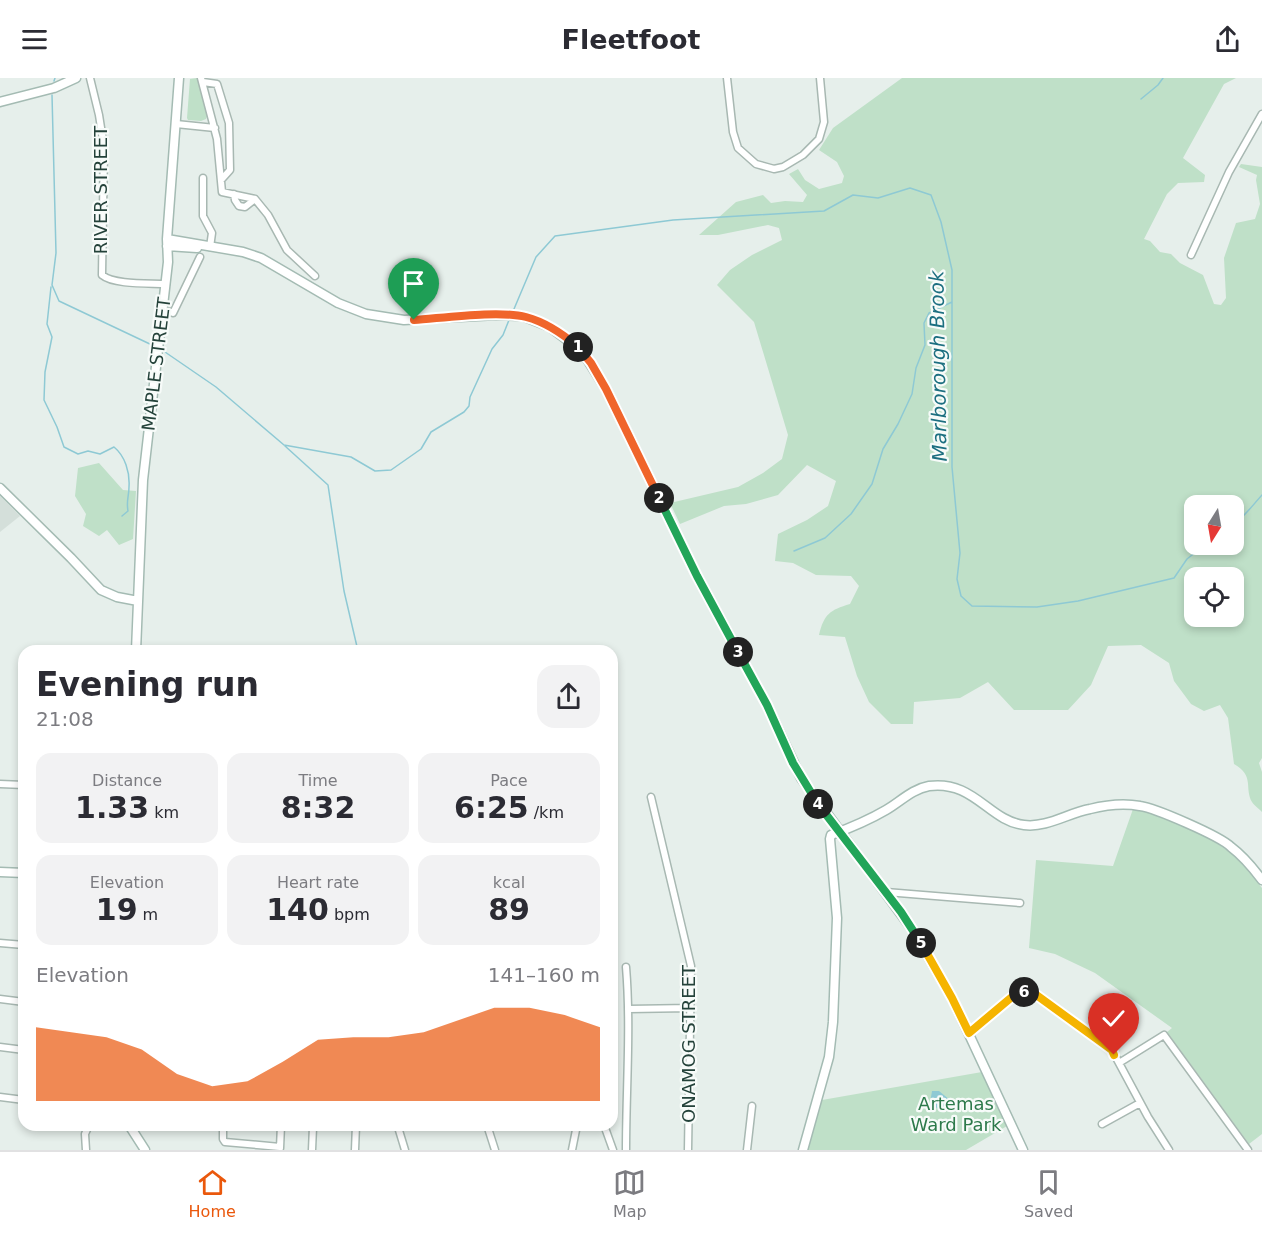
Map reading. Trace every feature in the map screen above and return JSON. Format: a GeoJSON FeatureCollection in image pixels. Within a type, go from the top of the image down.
{"type":"FeatureCollection","features":[{"type":"Feature","properties":{"kind":"main road"},"geometry":{"type":"LineString","coordinates":[[0,102],[54,88],[76,78]]}},
{"type":"Feature","properties":{"kind":"main road","name":"MAPLE STREET"},"geometry":{"type":"LineString","coordinates":[[136,645],[143,480],[166,284],[167,242],[180,78]]}},
{"type":"Feature","properties":{"kind":"main road"},"geometry":{"type":"LineString","coordinates":[[169,221],[182,245]]}},
{"type":"Feature","properties":{"kind":"main road"},"geometry":{"type":"LineString","coordinates":[[167,242],[222,249]]}},
{"type":"Feature","properties":{"kind":"main road"},"geometry":{"type":"LineString","coordinates":[[168,262],[171,255],[182,245],[243,252],[266,260],[330,298],[366,314],[404,320],[497,315],[522,316],[550,327],[582,351],[606,389],[694,570],[767,705],[793,763],[810,792],[914,932],[952,998],[1023,1150]]}},
{"type":"Feature","properties":{"kind":"main road"},"geometry":{"type":"LineString","coordinates":[[0,488],[101,590],[117,597],[138,601]]}},
{"type":"Feature","properties":{"kind":"main road"},"geometry":{"type":"LineString","coordinates":[[803,1150],[829,1057],[833,1023],[837,918],[831,834],[878,815],[912,792],[930,786],[965,791],[1008,820],[1026,825],[1050,822],[1092,808],[1136,805],[1157,811],[1230,845],[1262,880]]}},
{"type":"Feature","properties":{"kind":"main road"},"geometry":{"type":"LineString","coordinates":[[0,872],[18,873]]}},
{"type":"Feature","properties":{"kind":"main road"},"geometry":{"type":"LineString","coordinates":[[133,1131],[145,1150]]}},
{"type":"Feature","properties":{"kind":"street","name":"RIVER STREET"},"geometry":{"type":"LineString","coordinates":[[90,78],[104,147],[102,275],[116,280],[166,284]]}},
{"type":"Feature","properties":{"kind":"street"},"geometry":{"type":"LineString","coordinates":[[727,78],[736,144],[741,152],[756,164],[774,169],[783,167],[803,155],[819,140],[824,122],[820,78]]}},
{"type":"Feature","properties":{"kind":"street"},"geometry":{"type":"LineString","coordinates":[[221,180],[230,170],[229,123],[217,84],[202,80],[214,128],[222,192],[255,199],[268,215],[287,250],[315,276]]}},
{"type":"Feature","properties":{"kind":"street"},"geometry":{"type":"LineString","coordinates":[[1191,255],[1229,172],[1262,114]]}},
{"type":"Feature","properties":{"kind":"street"},"geometry":{"type":"LineString","coordinates":[[176,124],[214,128]]}},
{"type":"Feature","properties":{"kind":"street"},"geometry":{"type":"LineString","coordinates":[[203,178],[201,192],[203,216],[212,233],[210,247]]}},
{"type":"Feature","properties":{"kind":"street"},"geometry":{"type":"LineString","coordinates":[[234,194],[239,206],[246,207],[255,199]]}},
{"type":"Feature","properties":{"kind":"street"},"geometry":{"type":"LineString","coordinates":[[163,310],[173,313],[200,258]]}},
{"type":"Feature","properties":{"kind":"street"},"geometry":{"type":"LineString","coordinates":[[0,784],[18,785]]}},
{"type":"Feature","properties":{"kind":"street","name":"ONAMOG STREET"},"geometry":{"type":"LineString","coordinates":[[651,798],[691,966],[688,1150]]}},
{"type":"Feature","properties":{"kind":"street"},"geometry":{"type":"LineString","coordinates":[[886,892],[1020,903]]}},
{"type":"Feature","properties":{"kind":"street"},"geometry":{"type":"LineString","coordinates":[[0,943],[18,944]]}},
{"type":"Feature","properties":{"kind":"street"},"geometry":{"type":"LineString","coordinates":[[626,967],[629,1009],[626,1150]]}},
{"type":"Feature","properties":{"kind":"street"},"geometry":{"type":"LineString","coordinates":[[969,1033],[1019,991],[1035,994],[1112,1050],[1140,1103],[1169,1150]]}},
{"type":"Feature","properties":{"kind":"street"},"geometry":{"type":"LineString","coordinates":[[0,999],[18,1001]]}},
{"type":"Feature","properties":{"kind":"street"},"geometry":{"type":"LineString","coordinates":[[629,1009],[690,1008]]}},
{"type":"Feature","properties":{"kind":"street"},"geometry":{"type":"LineString","coordinates":[[1119,1063],[1164,1035],[1248,1150]]}},
{"type":"Feature","properties":{"kind":"street"},"geometry":{"type":"LineString","coordinates":[[0,1047],[18,1049]]}},
{"type":"Feature","properties":{"kind":"street"},"geometry":{"type":"LineString","coordinates":[[0,1097],[18,1099]]}},
{"type":"Feature","properties":{"kind":"street"},"geometry":{"type":"LineString","coordinates":[[1102,1124],[1140,1103]]}},
{"type":"Feature","properties":{"kind":"street"},"geometry":{"type":"LineString","coordinates":[[747,1150],[752,1106]]}},
{"type":"Feature","properties":{"kind":"street"},"geometry":{"type":"LineString","coordinates":[[86,1131],[86,1150]]}},
{"type":"Feature","properties":{"kind":"street"},"geometry":{"type":"LineString","coordinates":[[223,1131],[225,1142],[280,1148],[281,1131]]}},
{"type":"Feature","properties":{"kind":"street"},"geometry":{"type":"LineString","coordinates":[[312,1150],[313,1131]]}},
{"type":"Feature","properties":{"kind":"street"},"geometry":{"type":"LineString","coordinates":[[355,1150],[356,1131]]}},
{"type":"Feature","properties":{"kind":"street"},"geometry":{"type":"LineString","coordinates":[[399,1131],[405,1150]]}},
{"type":"Feature","properties":{"kind":"street"},"geometry":{"type":"LineString","coordinates":[[489,1131],[495,1150]]}},
{"type":"Feature","properties":{"kind":"street"},"geometry":{"type":"LineString","coordinates":[[572,1150],[575,1131]]}},
{"type":"Feature","properties":{"kind":"street"},"geometry":{"type":"LineString","coordinates":[[606,1131],[613,1150]]}},
{"type":"Feature","properties":{"kind":"shaded area"},"geometry":{"type":"Polygon","coordinates":[[[0,496],[20,516],[0,532],[0,496]]]}},
{"type":"Feature","properties":{"kind":"green space"},"geometry":{"type":"Polygon","coordinates":[[[197,78],[208,114],[206,119],[201,121],[187,118],[190,79],[197,78]]]}},
{"type":"Feature","properties":{"kind":"green space"},"geometry":{"type":"Polygon","coordinates":[[[902,78],[1236,78],[1224,84],[1183,158],[1205,175],[1204,182],[1178,183],[1167,194],[1144,239],[1150,241],[1160,252],[1171,254],[1180,263],[1203,275],[1214,304],[1221,305],[1226,298],[1224,258],[1236,223],[1255,219],[1260,204],[1257,175],[1239,167],[1241,164],[1262,167],[1262,758],[1259,763],[1262,772],[1262,812],[1252,802],[1245,773],[1234,764],[1228,718],[1220,705],[1204,711],[1191,704],[1174,681],[1169,663],[1141,645],[1108,646],[1091,685],[1068,710],[1014,710],[988,682],[960,698],[914,702],[913,724],[891,724],[869,702],[857,676],[845,637],[819,635],[823,622],[829,614],[837,608],[850,604],[859,586],[851,576],[816,575],[793,563],[775,561],[778,534],[807,520],[828,506],[836,481],[807,465],[778,495],[746,504],[724,506],[680,524],[670,503],[738,487],[763,473],[782,459],[788,435],[754,322],[717,285],[730,270],[752,255],[782,240],[779,228],[768,225],[718,235],[699,235],[736,202],[763,195],[771,203],[803,202],[807,195],[789,174],[798,169],[805,180],[819,189],[842,183],[844,176],[837,162],[819,150],[833,128],[902,78]]]}},
{"type":"Feature","properties":{"kind":"green space"},"geometry":{"type":"Polygon","coordinates":[[[99,463],[123,490],[136,491],[133,539],[119,545],[107,530],[99,536],[83,526],[86,514],[75,496],[78,468],[99,463]]]}},
{"type":"Feature","properties":{"kind":"green space"},"geometry":{"type":"Polygon","coordinates":[[[1133,809],[1172,820],[1213,841],[1238,860],[1262,888],[1262,1134],[1249,1144],[1167,1032],[1172,1028],[1095,973],[1055,954],[1029,948],[1036,860],[1113,866],[1133,809]]]}},
{"type":"Feature","properties":{"kind":"green space","name":"Artemas Ward Park"},"geometry":{"type":"Polygon","coordinates":[[[982,1072],[1007,1126],[966,1150],[807,1150],[822,1100],[982,1072]]]}},
{"type":"Feature","properties":{"kind":"water"},"geometry":{"type":"Polygon","coordinates":[[[932,1091],[939,1091],[950,1100],[950,1108],[941,1111],[930,1103],[932,1091]]]}},
{"type":"Feature","properties":{"kind":"waterway"},"geometry":{"type":"LineString","coordinates":[[1141,99],[1163,78]]}},
{"type":"Feature","properties":{"kind":"waterway","name":"Marlborough Brook"},"geometry":{"type":"LineString","coordinates":[[52,95],[56,253],[52,285],[59,301],[152,345]]}},
{"type":"Feature","properties":{"kind":"waterway","name":"Marlborough Brook"},"geometry":{"type":"LineString","coordinates":[[514,309],[536,257],[555,236],[673,220],[824,211],[853,195],[878,198],[910,188],[931,195],[941,222],[952,270],[952,467],[960,553],[957,579],[961,596],[972,606],[1037,607],[1078,601],[1174,578],[1192,555]]}},
{"type":"Feature","properties":{"kind":"waterway"},"geometry":{"type":"LineString","coordinates":[[51,287],[47,324],[52,337],[45,372],[44,400],[64,447],[78,454],[88,451],[100,454],[114,447],[121,455],[128,470],[129,481],[128,511],[122,516]]}},
{"type":"Feature","properties":{"kind":"waterway"},"geometry":{"type":"LineString","coordinates":[[794,551],[825,538],[851,514],[872,484],[883,449],[912,394],[916,368],[925,345],[924,323],[929,313],[952,302]]}},
{"type":"Feature","properties":{"kind":"waterway","name":"Marlborough Brook"},"geometry":{"type":"LineString","coordinates":[[165,352],[216,387],[284,445],[351,457],[375,471],[391,470],[421,449],[431,432],[464,412],[469,406],[470,397],[492,349],[503,335],[509,320]]}},
{"type":"Feature","properties":{"kind":"waterway"},"geometry":{"type":"LineString","coordinates":[[285,446],[328,485],[344,591],[357,645]]}},
{"type":"Feature","properties":{"kind":"waterway","name":"Marlborough Brook"},"geometry":{"type":"LineString","coordinates":[[1244,515],[1262,495]]}},
{"type":"Feature","properties":{"kind":"route"},"geometry":{"type":"LineString","coordinates":[[414,320],[439,317],[522,316],[550,327],[582,351],[606,389],[697,576],[767,705],[801,778],[829,819],[908,922],[952,998],[969,1033],[1019,991],[1028,992],[1035,994],[1112,1050],[1114,1055]]}}]}
